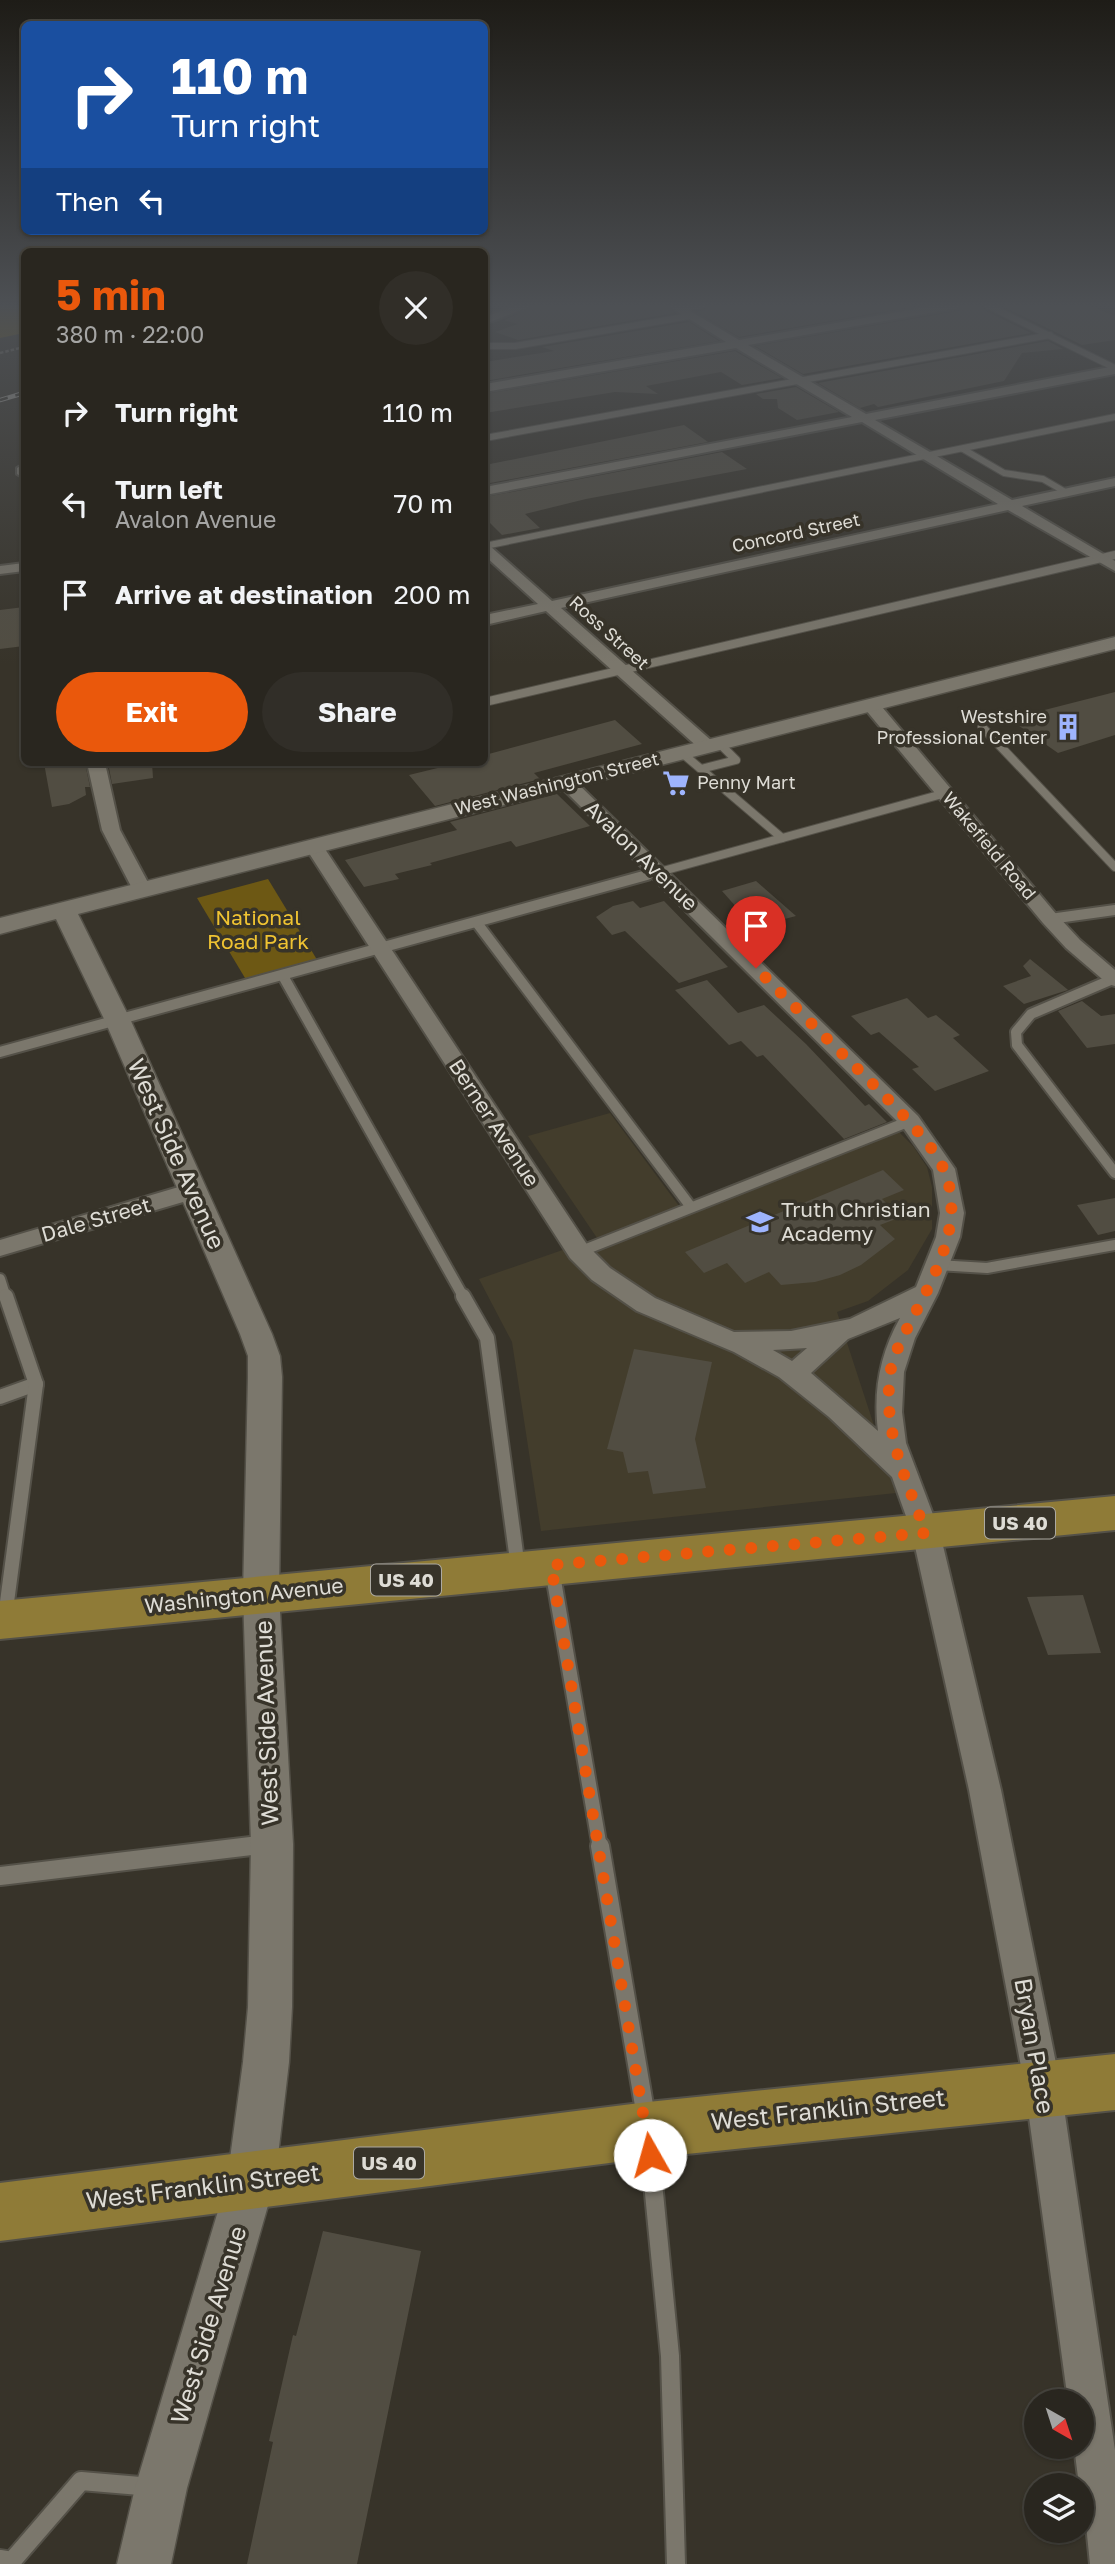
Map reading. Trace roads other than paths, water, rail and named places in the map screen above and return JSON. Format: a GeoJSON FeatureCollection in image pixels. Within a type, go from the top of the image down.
{"type":"FeatureCollection","features":[{"type":"Feature","properties":{"kind":"main road","name":"Washington Avenue"},"geometry":{"type":"LineString","coordinates":[[2,1620],[1115,1513]]}},
{"type":"Feature","properties":{"kind":"main road","name":"West Franklin Street"},"geometry":{"type":"LineString","coordinates":[[0,2212],[648,2130],[1115,2082]]}},
{"type":"Feature","properties":{"kind":"street"},"geometry":{"type":"LineString","coordinates":[[488,490],[829,425]]}},
{"type":"Feature","properties":{"kind":"street"},"geometry":{"type":"LineString","coordinates":[[874,425],[1011,505],[1108,557],[1115,566]]}},
{"type":"Feature","properties":{"kind":"street","name":"Concord Street"},"geometry":{"type":"LineString","coordinates":[[488,619],[1115,482]]}},
{"type":"Feature","properties":{"kind":"street","name":"Ross Street"},"geometry":{"type":"LineString","coordinates":[[488,551],[622,670],[713,745]]}},
{"type":"Feature","properties":{"kind":"street"},"geometry":{"type":"LineString","coordinates":[[0,570],[21,567]]}},
{"type":"Feature","properties":{"kind":"street","name":"West Washington Street"},"geometry":{"type":"LineString","coordinates":[[0,926],[1115,643]]}},
{"type":"Feature","properties":{"kind":"street","name":"Wakefield Road"},"geometry":{"type":"LineString","coordinates":[[871,705],[1050,919],[1114,979]]}},
{"type":"Feature","properties":{"kind":"street"},"geometry":{"type":"LineString","coordinates":[[97,766],[111,830],[142,890]]}},
{"type":"Feature","properties":{"kind":"street","name":"Avalon Avenue"},"geometry":{"type":"LineString","coordinates":[[566,782],[910,1121],[944,1169],[952,1213],[948,1237],[926,1293],[902,1338],[891,1372],[888,1412],[893,1443],[926,1533]]}},
{"type":"Feature","properties":{"kind":"street","name":"Berner Avenue"},"geometry":{"type":"LineString","coordinates":[[314,847],[579,1252],[599,1275],[626,1295],[668,1317],[728,1338],[817,1388],[905,1474]]}},
{"type":"Feature","properties":{"kind":"street","name":"West Side Avenue"},"geometry":{"type":"LineString","coordinates":[[64,910],[118,1021],[264,1356],[261,1594],[272,1844],[270,2007],[251,2181],[161,2488],[144,2564]]}},
{"type":"Feature","properties":{"kind":"street","name":"Dale Street"},"geometry":{"type":"LineString","coordinates":[[0,1248],[192,1191]]}},
{"type":"Feature","properties":{"kind":"street","name":"Berner Avenue"},"geometry":{"type":"LineString","coordinates":[[728,1338],[770,1342],[838,1334],[872,1324],[926,1293]]}},
{"type":"Feature","properties":{"kind":"street"},"geometry":{"type":"LineString","coordinates":[[793,1375],[838,1334]]}},
{"type":"Feature","properties":{"kind":"street","name":"Bryan Place"},"geometry":{"type":"LineString","coordinates":[[926,1533],[985,1790],[1043,2088],[1111,2564]]}},
{"type":"Feature","properties":{"kind":"lane"},"geometry":{"type":"LineString","coordinates":[[488,437],[557,425]]}},
{"type":"Feature","properties":{"kind":"lane"},"geometry":{"type":"LineString","coordinates":[[488,547],[1079,425]]}},
{"type":"Feature","properties":{"kind":"lane"},"geometry":{"type":"LineString","coordinates":[[963,449],[1004,473],[1043,479],[1067,493]]}},
{"type":"Feature","properties":{"kind":"lane"},"geometry":{"type":"LineString","coordinates":[[488,701],[1108,557]]}},
{"type":"Feature","properties":{"kind":"lane"},"geometry":{"type":"LineString","coordinates":[[982,727],[1115,867]]}},
{"type":"Feature","properties":{"kind":"lane"},"geometry":{"type":"LineString","coordinates":[[701,769],[736,760],[713,745]]}},
{"type":"Feature","properties":{"kind":"lane"},"geometry":{"type":"LineString","coordinates":[[682,753],[782,838]]}},
{"type":"Feature","properties":{"kind":"lane"},"geometry":{"type":"LineString","coordinates":[[0,1052],[946,793]]}},
{"type":"Feature","properties":{"kind":"lane"},"geometry":{"type":"LineString","coordinates":[[1050,919],[1115,910]]}},
{"type":"Feature","properties":{"kind":"lane"},"geometry":{"type":"LineString","coordinates":[[477,923],[691,1208]]}},
{"type":"Feature","properties":{"kind":"lane"},"geometry":{"type":"LineString","coordinates":[[283,976],[487,1338],[648,2130],[670,2356],[676,2564]]}},
{"type":"Feature","properties":{"kind":"lane"},"geometry":{"type":"LineString","coordinates":[[1114,979],[1031,1014],[1016,1032],[1017,1045],[1115,1173]]}},
{"type":"Feature","properties":{"kind":"lane"},"geometry":{"type":"LineString","coordinates":[[579,1252],[910,1121]]}},
{"type":"Feature","properties":{"kind":"lane"},"geometry":{"type":"LineString","coordinates":[[937,1265],[987,1268],[1115,1245]]}},
{"type":"Feature","properties":{"kind":"lane"},"geometry":{"type":"LineString","coordinates":[[0,1279],[36,1384],[36,1404],[2,1620]]}},
{"type":"Feature","properties":{"kind":"lane"},"geometry":{"type":"LineString","coordinates":[[0,1396],[36,1384]]}},
{"type":"Feature","properties":{"kind":"lane"},"geometry":{"type":"LineString","coordinates":[[0,1876],[272,1844]]}},
{"type":"Feature","properties":{"kind":"lane"},"geometry":{"type":"LineString","coordinates":[[0,2559],[12,2561],[81,2482],[161,2488]]}},
{"type":"Feature","properties":{"kind":"place","name":"Westshire Professional Center"},"geometry":{"type":"Point","coordinates":[1068,727]}},
{"type":"Feature","properties":{"kind":"place","name":"Penny Mart"},"geometry":{"type":"Point","coordinates":[676,783]}},
{"type":"Feature","properties":{"kind":"place","name":"Truth Christian Academy"},"geometry":{"type":"Point","coordinates":[760,1222]}},
{"type":"Feature","properties":{"kind":"park label","name":"National Road Park"},"geometry":{"type":"Point","coordinates":[258,930]}}]}
